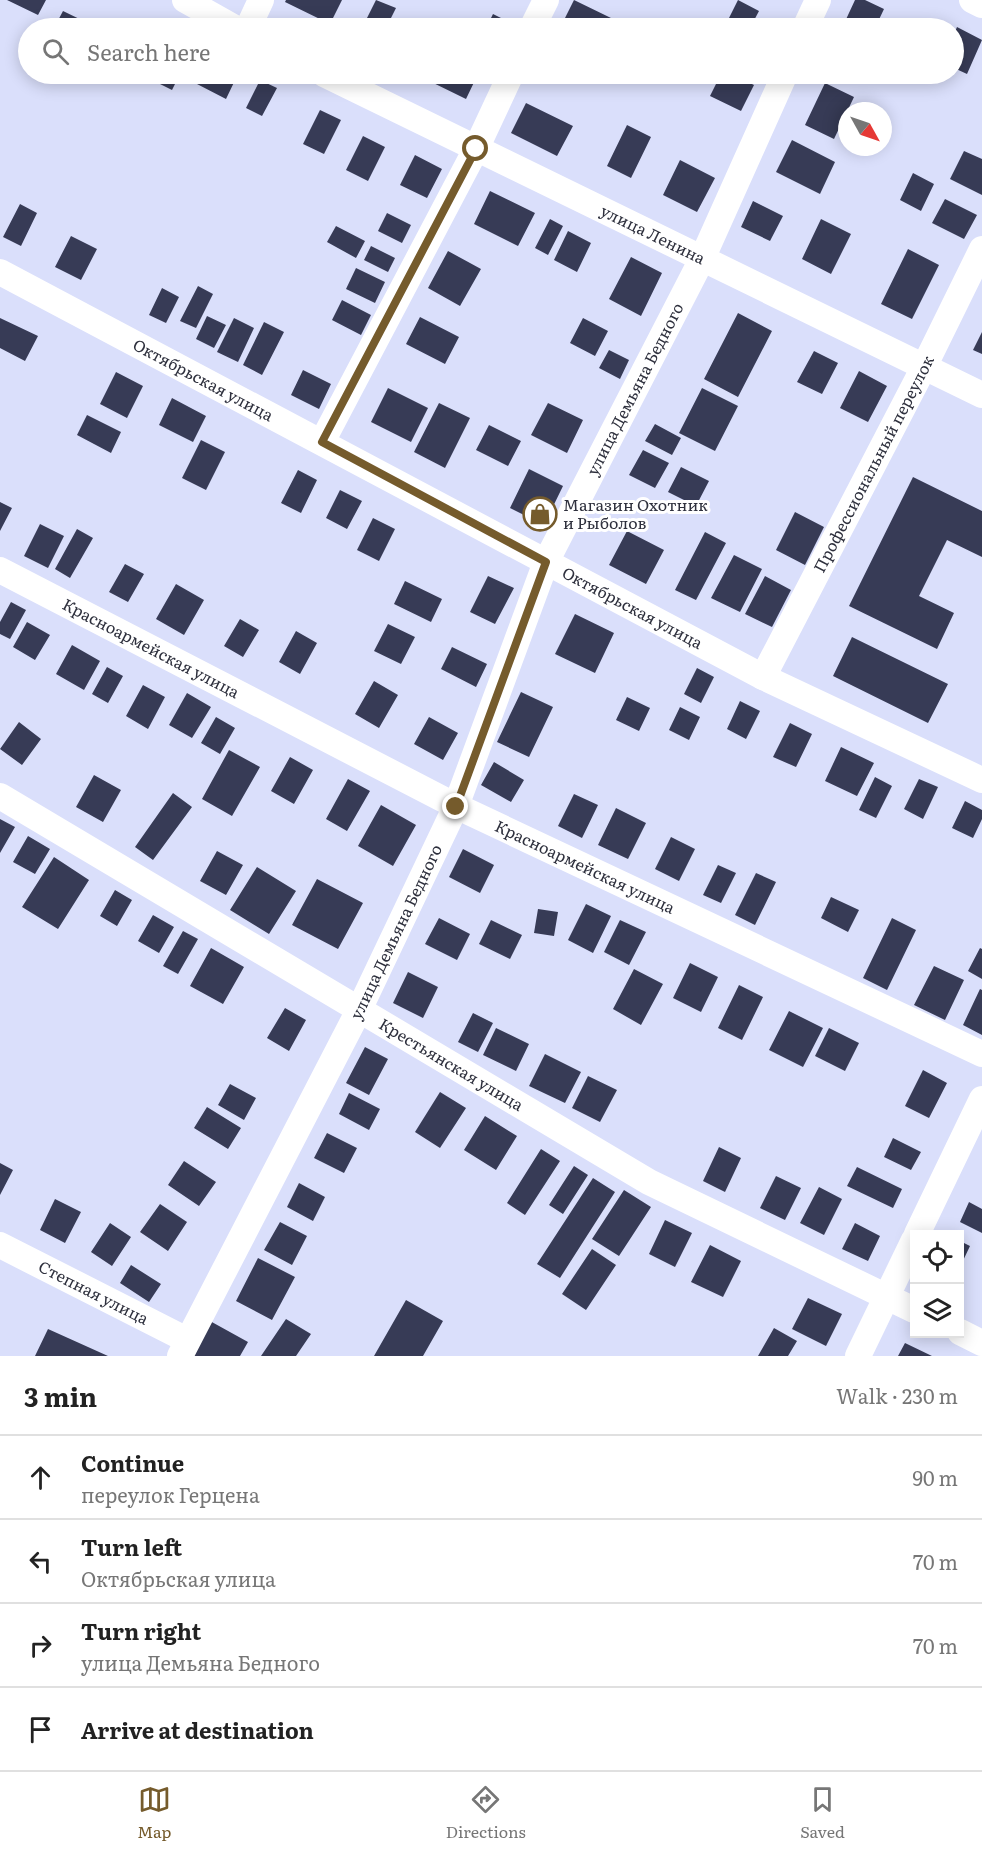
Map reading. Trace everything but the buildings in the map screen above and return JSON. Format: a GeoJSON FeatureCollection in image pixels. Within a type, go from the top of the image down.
{"type":"FeatureCollection","features":[{"type":"Feature","properties":{"kind":"street"},"geometry":{"type":"LineString","coordinates":[[185,0],[217,18]]}},
{"type":"Feature","properties":{"kind":"street"},"geometry":{"type":"LineString","coordinates":[[253,18],[261,0]]}},
{"type":"Feature","properties":{"kind":"street"},"geometry":{"type":"LineString","coordinates":[[537,18],[546,0]]}},
{"type":"Feature","properties":{"kind":"street"},"geometry":{"type":"LineString","coordinates":[[810,18],[818,0]]}},
{"type":"Feature","properties":{"kind":"street"},"geometry":{"type":"LineString","coordinates":[[972,0],[982,5]]}},
{"type":"Feature","properties":{"kind":"street","name":"улица Ленина"},"geometry":{"type":"LineString","coordinates":[[344,84],[982,395]]}},
{"type":"Feature","properties":{"kind":"street"},"geometry":{"type":"LineString","coordinates":[[322,442],[476,149],[506,84]]}},
{"type":"Feature","properties":{"kind":"street","name":"улица Демьяна Бедного"},"geometry":{"type":"LineString","coordinates":[[183,1348],[359,1010],[456,807],[546,562],[702,259],[781,84]]}},
{"type":"Feature","properties":{"kind":"street","name":"Профессиональный переулок"},"geometry":{"type":"LineString","coordinates":[[763,677],[924,367],[982,249]]}},
{"type":"Feature","properties":{"kind":"street","name":"Октябрьская улица"},"geometry":{"type":"LineString","coordinates":[[0,272],[763,677],[982,780]]}},
{"type":"Feature","properties":{"kind":"street","name":"Красноармейская улица"},"geometry":{"type":"LineString","coordinates":[[0,570],[456,807],[982,1054]]}},
{"type":"Feature","properties":{"kind":"street","name":"Крестьянская улица"},"geometry":{"type":"LineString","coordinates":[[0,796],[649,1182],[910,1308]]}},
{"type":"Feature","properties":{"kind":"street"},"geometry":{"type":"LineString","coordinates":[[919,1230],[982,1099]]}},
{"type":"Feature","properties":{"kind":"street","name":"Степная улица"},"geometry":{"type":"LineString","coordinates":[[0,1245],[183,1348]]}},
{"type":"Feature","properties":{"kind":"street"},"geometry":{"type":"LineString","coordinates":[[858,1356],[910,1250]]}},
{"type":"Feature","properties":{"kind":"street"},"geometry":{"type":"LineString","coordinates":[[964,1334],[982,1343]]}},
{"type":"Feature","properties":{"kind":"place","name":"Магазин Охотник и Рыболов"},"geometry":{"type":"Point","coordinates":[540,514]}},
{"type":"Feature","properties":{"kind":"route"},"geometry":{"type":"LineString","coordinates":[[456,807],[546,562],[322,442],[476,149]]}}]}
